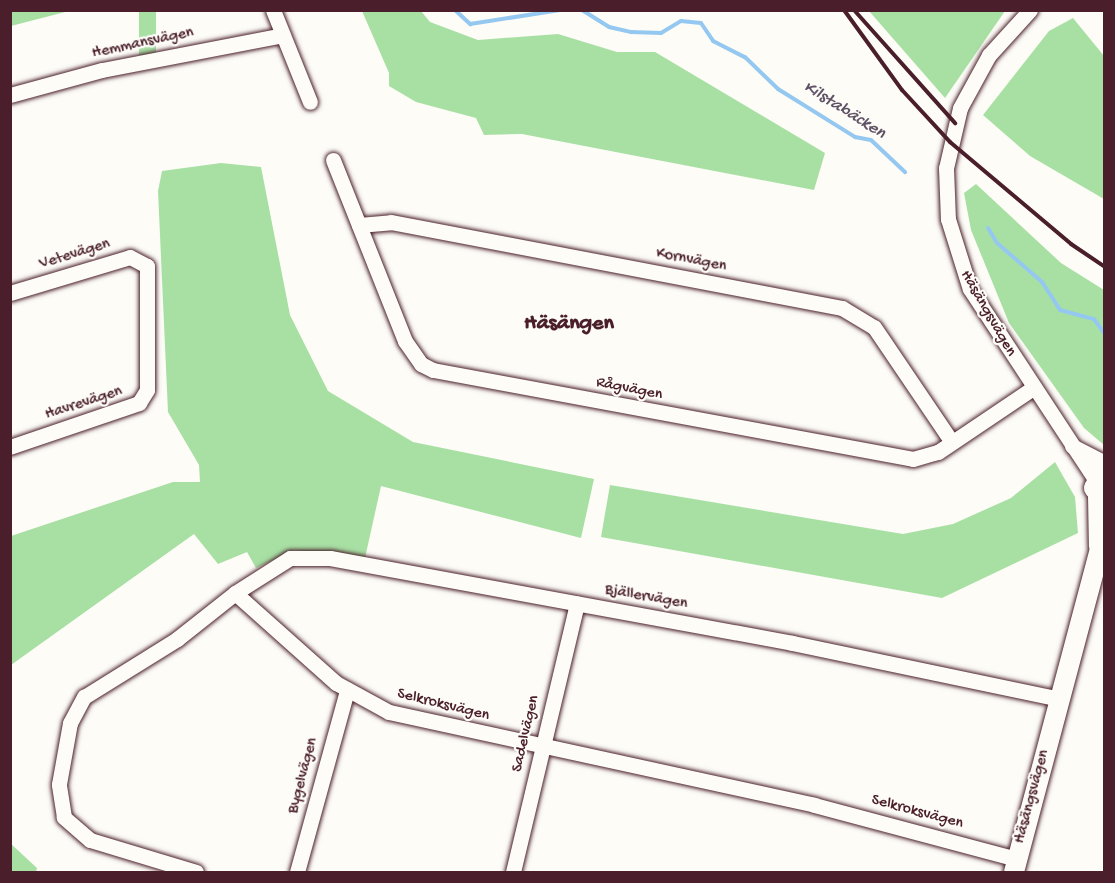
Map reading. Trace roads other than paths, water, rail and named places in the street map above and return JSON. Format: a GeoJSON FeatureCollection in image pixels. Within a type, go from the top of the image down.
{"type":"FeatureCollection","features":[{"type":"Feature","properties":{"kind":"street"},"geometry":{"type":"LineString","coordinates":[[273,10],[310,102]]}},
{"type":"Feature","properties":{"kind":"street","name":"Häsängsvägen"},"geometry":{"type":"LineString","coordinates":[[1015,866],[1102,541],[1100,486],[1033,388],[960,268],[946,193],[948,148],[960,108],[989,55],[1030,10]]}},
{"type":"Feature","properties":{"kind":"street","name":"Hemmansvägen"},"geometry":{"type":"LineString","coordinates":[[10,95],[113,68],[284,35]]}},
{"type":"Feature","properties":{"kind":"street","name":"Rågvägen"},"geometry":{"type":"LineString","coordinates":[[333,160],[405,341],[421,364],[433,370],[895,458],[927,457],[1033,388]]}},
{"type":"Feature","properties":{"kind":"street","name":"Kornvägen"},"geometry":{"type":"LineString","coordinates":[[359,225],[391,222],[842,308],[874,327],[952,442]]}},
{"type":"Feature","properties":{"kind":"street","name":"Vetevägen"},"geometry":{"type":"LineString","coordinates":[[10,293],[130,257],[147,266]]}},
{"type":"Feature","properties":{"kind":"street","name":"Havrevägen"},"geometry":{"type":"LineString","coordinates":[[10,447],[139,404],[147,390],[147,266]]}},
{"type":"Feature","properties":{"kind":"street"},"geometry":{"type":"LineString","coordinates":[[1072,447],[1104,462]]}},
{"type":"Feature","properties":{"kind":"street","name":"Bjällervägen"},"geometry":{"type":"LineString","coordinates":[[235,593],[272,565],[310,556],[577,604],[1059,699]]}},
{"type":"Feature","properties":{"kind":"street"},"geometry":{"type":"LineString","coordinates":[[196,873],[90,840],[64,817],[58,784],[70,723],[84,698],[177,639],[235,593]]}},
{"type":"Feature","properties":{"kind":"street","name":"Selkroksvägen"},"geometry":{"type":"LineString","coordinates":[[235,593],[347,690],[406,717],[542,749],[814,805],[1015,866]]}},
{"type":"Feature","properties":{"kind":"street","name":"Sadelvägen"},"geometry":{"type":"LineString","coordinates":[[513,873],[577,604]]}},
{"type":"Feature","properties":{"kind":"street","name":"Bygelvägen"},"geometry":{"type":"LineString","coordinates":[[297,873],[347,690]]}},
{"type":"Feature","properties":{"kind":"waterway","name":"Kilstabäcken"},"geometry":{"type":"LineString","coordinates":[[455,10],[470,24],[560,10]]}},
{"type":"Feature","properties":{"kind":"waterway","name":"Kilstabäcken"},"geometry":{"type":"LineString","coordinates":[[582,10],[609,27],[631,32],[661,33],[681,21],[701,23],[713,41],[745,57],[778,89],[855,137],[871,140],[905,172]]}},
{"type":"Feature","properties":{"kind":"waterway","name":"Kilstabäcken"},"geometry":{"type":"LineString","coordinates":[[988,228],[997,243],[1042,282],[1060,310],[1094,319],[1104,333]]}},
{"type":"Feature","properties":{"kind":"railway"},"geometry":{"type":"LineString","coordinates":[[844,10],[902,90],[950,142],[1071,244],[1104,266]]}},
{"type":"Feature","properties":{"kind":"railway"},"geometry":{"type":"LineString","coordinates":[[854,10],[955,123]]}},
{"type":"Feature","properties":{"kind":"district","name":"Häsängen"},"geometry":{"type":"Point","coordinates":[569,325]}}]}
